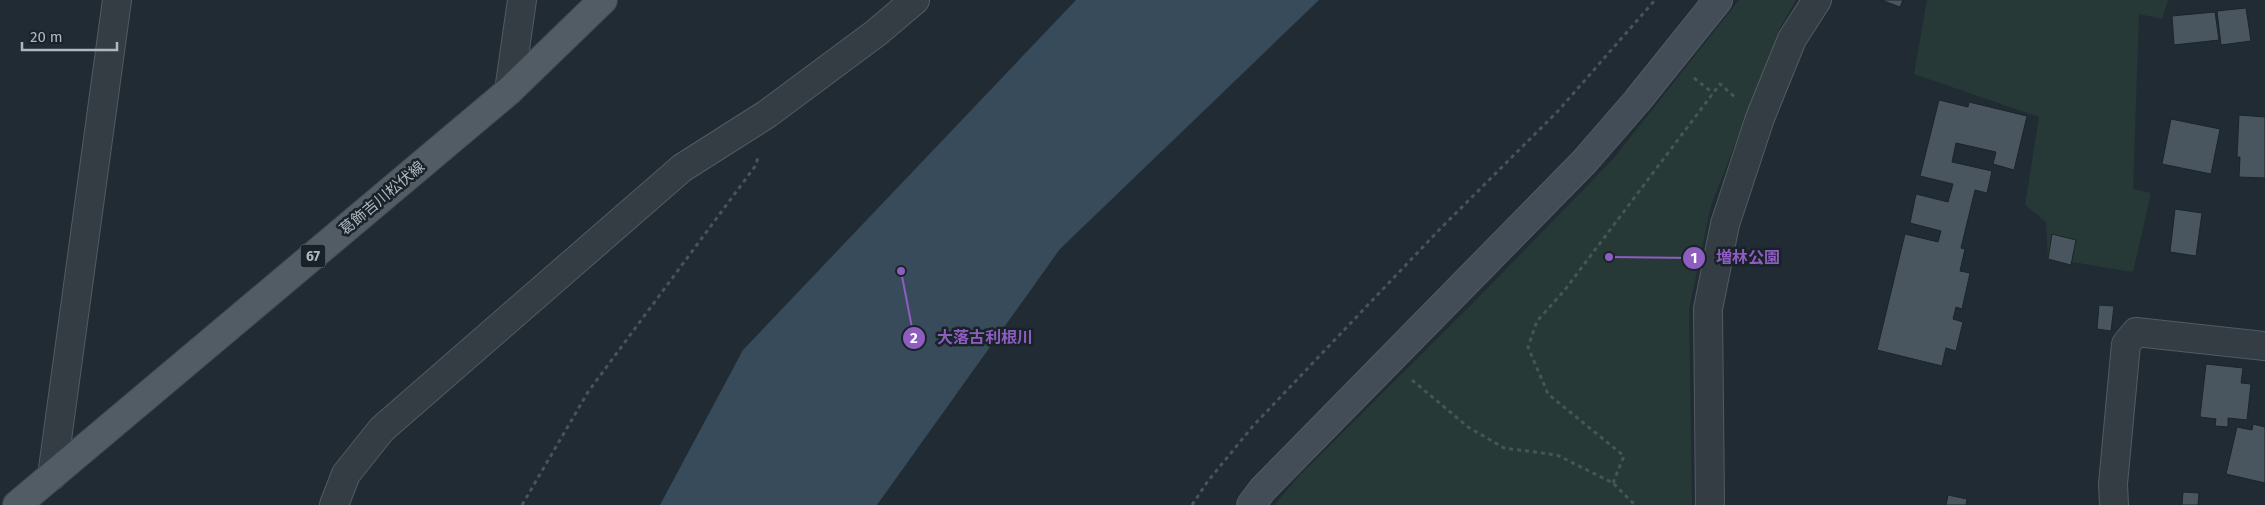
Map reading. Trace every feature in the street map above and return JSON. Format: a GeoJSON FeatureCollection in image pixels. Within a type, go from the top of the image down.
{"type":"FeatureCollection","features":[{"type":"Feature","properties":{"kind":"main road","name":"葛飾吉川松伏線"},"geometry":{"type":"LineString","coordinates":[[17,505],[509,91],[603,0]]}},
{"type":"Feature","properties":{"kind":"street"},"geometry":{"type":"LineString","coordinates":[[52,476],[117,0]]}},
{"type":"Feature","properties":{"kind":"street"},"geometry":{"type":"LineString","coordinates":[[509,91],[522,0]]}},
{"type":"Feature","properties":{"kind":"street"},"geometry":{"type":"LineString","coordinates":[[334,505],[346,474],[382,429],[682,168],[766,114],[876,33],[915,0]]}},
{"type":"Feature","properties":{"kind":"street"},"geometry":{"type":"LineString","coordinates":[[1251,505],[1263,489],[1584,162],[1637,101],[1718,0]]}},
{"type":"Feature","properties":{"kind":"street"},"geometry":{"type":"LineString","coordinates":[[1710,505],[1708,309],[1724,224],[1760,118],[1792,39],[1817,0]]}},
{"type":"Feature","properties":{"kind":"street"},"geometry":{"type":"LineString","coordinates":[[2114,505],[2113,484],[2126,344],[2136,332],[2265,346]]}},
{"type":"Feature","properties":{"kind":"path"},"geometry":{"type":"LineString","coordinates":[[1192,505],[1208,481],[1253,426],[1440,229],[1558,111],[1655,0]]}},
{"type":"Feature","properties":{"kind":"path"},"geometry":{"type":"LineString","coordinates":[[1613,482],[1624,456],[1548,394],[1528,347],[1537,321],[1564,291],[1720,84],[1760,118]]}},
{"type":"Feature","properties":{"kind":"path"},"geometry":{"type":"LineString","coordinates":[[522,505],[588,392],[756,165],[763,142],[766,114]]}},
{"type":"Feature","properties":{"kind":"path"},"geometry":{"type":"LineString","coordinates":[[1389,360],[1468,427],[1504,448],[1557,455],[1613,482],[1635,505]]}},
{"type":"Feature","properties":{"kind":"green space"},"geometry":{"type":"Polygon","coordinates":[[[1739,0],[1796,0],[1780,28],[1711,206],[1689,309],[1692,505],[1274,505],[1300,475],[1469,307],[1614,158],[1739,0]]]}},
{"type":"Feature","properties":{"kind":"green space"},"geometry":{"type":"Polygon","coordinates":[[[1927,0],[2168,0],[2162,19],[2139,14],[2133,189],[2151,193],[2133,272],[2048,258],[2046,222],[2025,205],[2039,117],[1914,74],[1927,0]]]}},
{"type":"Feature","properties":{"kind":"water"},"geometry":{"type":"Polygon","coordinates":[[[1076,0],[1319,0],[1060,249],[877,505],[660,505],[743,350],[1076,0]]]}},
{"type":"Feature","properties":{"kind":"building"},"geometry":{"type":"Polygon","coordinates":[[[1881,0],[1903,0],[1900,7],[1881,0]]]}},
{"type":"Feature","properties":{"kind":"building"},"geometry":{"type":"Polygon","coordinates":[[[2246,8],[2251,41],[2221,45],[2217,11],[2246,8]]]}},
{"type":"Feature","properties":{"kind":"building"},"geometry":{"type":"Polygon","coordinates":[[[2215,12],[2219,40],[2174,45],[2172,16],[2215,12]]]}},
{"type":"Feature","properties":{"kind":"building"},"geometry":{"type":"Polygon","coordinates":[[[1939,100],[1968,107],[1969,102],[2027,116],[2014,170],[1993,164],[1996,152],[1956,143],[1952,162],[1992,171],[1987,193],[1975,190],[1961,248],[1965,249],[1960,271],[1970,273],[1962,309],[1956,307],[1953,319],[1963,322],[1956,351],[1946,348],[1942,366],[1877,350],[1905,234],[1938,242],[1941,231],[1910,223],[1916,194],[1948,202],[1953,184],[1920,176],[1939,100]]]}},
{"type":"Feature","properties":{"kind":"building"},"geometry":{"type":"Polygon","coordinates":[[[2239,115],[2265,117],[2265,178],[2239,177],[2240,157],[2237,157],[2239,115]]]}},
{"type":"Feature","properties":{"kind":"building"},"geometry":{"type":"Polygon","coordinates":[[[2171,119],[2220,129],[2211,174],[2162,164],[2171,119]]]}},
{"type":"Feature","properties":{"kind":"building"},"geometry":{"type":"Polygon","coordinates":[[[2175,209],[2202,213],[2196,256],[2170,252],[2175,209]]]}},
{"type":"Feature","properties":{"kind":"building"},"geometry":{"type":"Polygon","coordinates":[[[2052,234],[2076,240],[2071,265],[2048,259],[2052,234]]]}},
{"type":"Feature","properties":{"kind":"building"},"geometry":{"type":"Polygon","coordinates":[[[2099,305],[2114,306],[2111,331],[2097,329],[2099,305]]]}},
{"type":"Feature","properties":{"kind":"building"},"geometry":{"type":"Polygon","coordinates":[[[2206,364],[2243,368],[2241,383],[2251,384],[2247,420],[2228,418],[2228,427],[2215,426],[2216,419],[2200,417],[2206,364]]]}},
{"type":"Feature","properties":{"kind":"building"},"geometry":{"type":"Polygon","coordinates":[[[2253,424],[2265,427],[2265,483],[2226,474],[2237,427],[2252,430],[2253,424]]]}},
{"type":"Feature","properties":{"kind":"building"},"geometry":{"type":"Polygon","coordinates":[[[2183,492],[2199,493],[2198,505],[2182,505],[2183,492]]]}},
{"type":"Feature","properties":{"kind":"building"},"geometry":{"type":"Polygon","coordinates":[[[1948,495],[1967,499],[1966,505],[1946,505],[1948,495]]]}},
{"type":"Feature","properties":{"kind":"place","name":"増林公園"},"geometry":{"type":"Point","coordinates":[1609,257]}},
{"type":"Feature","properties":{"kind":"place","name":"大落古利根川"},"geometry":{"type":"Point","coordinates":[901,271]}}]}
